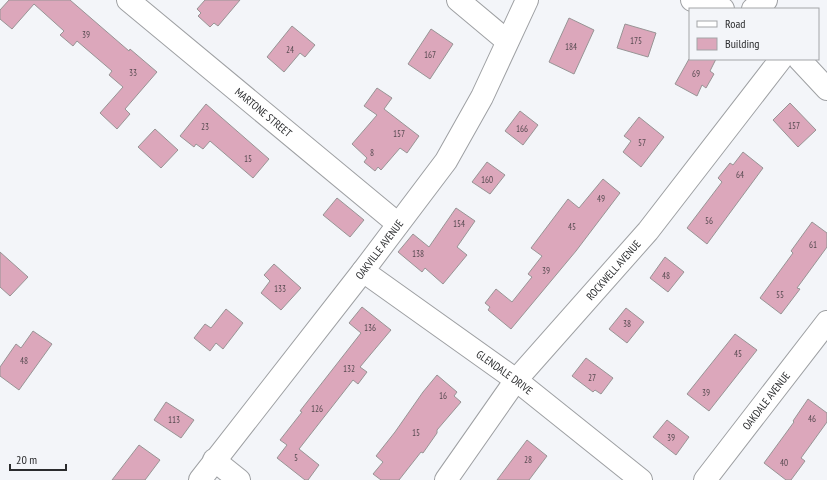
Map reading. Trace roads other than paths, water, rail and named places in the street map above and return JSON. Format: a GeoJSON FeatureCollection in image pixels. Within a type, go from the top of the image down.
{"type":"FeatureCollection","features":[{"type":"Feature","properties":{"kind":"street","name":"MARTONE STREET"},"geometry":{"type":"LineString","coordinates":[[128,0],[398,224]]}},
{"type":"Feature","properties":{"kind":"street"},"geometry":{"type":"LineString","coordinates":[[458,0],[507,41]]}},
{"type":"Feature","properties":{"kind":"street","name":"OAKVILLE AVENUE"},"geometry":{"type":"LineString","coordinates":[[200,480],[214,460],[363,271],[446,161],[482,97],[527,0]]}},
{"type":"Feature","properties":{"kind":"street"},"geometry":{"type":"LineString","coordinates":[[692,0],[720,8]]}},
{"type":"Feature","properties":{"kind":"street"},"geometry":{"type":"LineString","coordinates":[[754,8],[766,0]]}},
{"type":"Feature","properties":{"kind":"street","name":"ROCKWELL AVENUE"},"geometry":{"type":"LineString","coordinates":[[446,480],[516,380],[648,231],[780,60]]}},
{"type":"Feature","properties":{"kind":"street"},"geometry":{"type":"LineString","coordinates":[[800,60],[827,89]]}},
{"type":"Feature","properties":{"kind":"street","name":"GLENDALE DRIVE"},"geometry":{"type":"LineString","coordinates":[[363,271],[516,380],[641,480]]}},
{"type":"Feature","properties":{"kind":"street","name":"OAKDALE AVENUE"},"geometry":{"type":"LineString","coordinates":[[705,480],[827,322]]}},
{"type":"Feature","properties":{"kind":"street"},"geometry":{"type":"LineString","coordinates":[[214,460],[239,480]]}}]}
